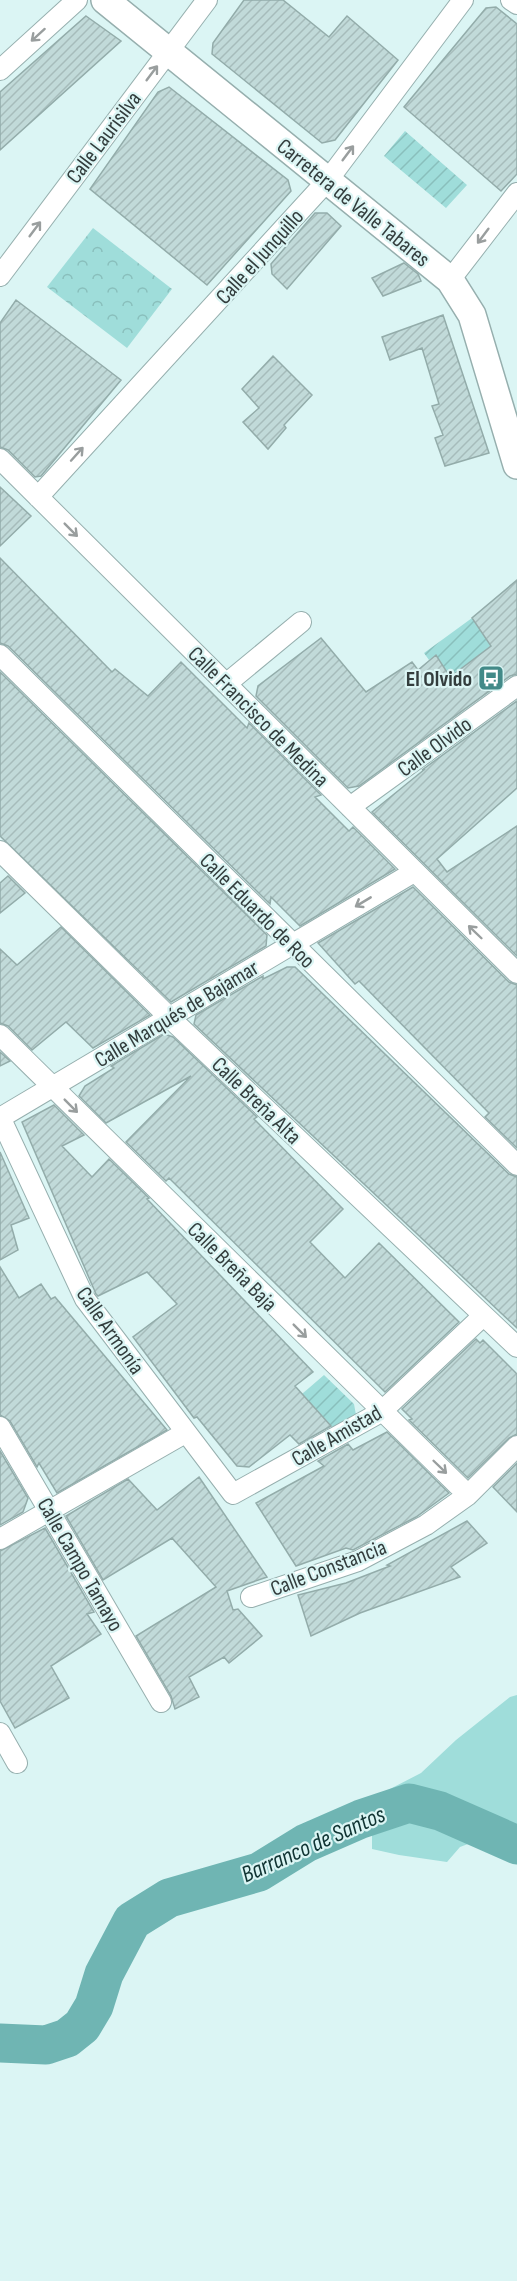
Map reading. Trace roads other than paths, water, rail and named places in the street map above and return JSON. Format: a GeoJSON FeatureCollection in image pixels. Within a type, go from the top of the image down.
{"type":"FeatureCollection","features":[{"type":"Feature","properties":{"kind":"main road","name":"Carretera de Valle Tabares"},"geometry":{"type":"LineString","coordinates":[[105,0],[450,280],[472,315],[517,465]]}},
{"type":"Feature","properties":{"kind":"street"},"geometry":{"type":"LineString","coordinates":[[0,70],[77,0]]}},
{"type":"Feature","properties":{"kind":"street","name":"Calle Laurisilva"},"geometry":{"type":"LineString","coordinates":[[0,276],[207,0]]}},
{"type":"Feature","properties":{"kind":"street","name":"Calle el Junquillo"},"geometry":{"type":"LineString","coordinates":[[38,497],[328,180],[463,0]]}},
{"type":"Feature","properties":{"kind":"street"},"geometry":{"type":"LineString","coordinates":[[511,0],[517,4]]}},
{"type":"Feature","properties":{"kind":"street"},"geometry":{"type":"LineString","coordinates":[[450,280],[515,200]]}},
{"type":"Feature","properties":{"kind":"street","name":"Calle Francisco de Medina"},"geometry":{"type":"LineString","coordinates":[[0,459],[517,973]]}},
{"type":"Feature","properties":{"kind":"street"},"geometry":{"type":"LineString","coordinates":[[226,684],[301,622]]}},
{"type":"Feature","properties":{"kind":"street","name":"Calle Eduardo de Roo"},"geometry":{"type":"LineString","coordinates":[[0,655],[517,1165]]}},
{"type":"Feature","properties":{"kind":"street","name":"Calle Olvido"},"geometry":{"type":"LineString","coordinates":[[350,807],[517,686]]}},
{"type":"Feature","properties":{"kind":"street","name":"Calle Breña Alta"},"geometry":{"type":"LineString","coordinates":[[0,851],[169,1017],[517,1347]]}},
{"type":"Feature","properties":{"kind":"street","name":"Calle Marqués de Bajamar"},"geometry":{"type":"LineString","coordinates":[[0,1118],[414,872]]}},
{"type":"Feature","properties":{"kind":"street","name":"Calle Breña Baja"},"geometry":{"type":"LineString","coordinates":[[0,1035],[468,1495]]}},
{"type":"Feature","properties":{"kind":"street","name":"Calle Armonía"},"geometry":{"type":"LineString","coordinates":[[0,1118],[85,1299],[233,1494]]}},
{"type":"Feature","properties":{"kind":"street","name":"Calle Amistad"},"geometry":{"type":"LineString","coordinates":[[233,1494],[381,1412],[483,1316]]}},
{"type":"Feature","properties":{"kind":"street","name":"Calle Campo Tamayo"},"geometry":{"type":"LineString","coordinates":[[0,1426],[161,1702]]}},
{"type":"Feature","properties":{"kind":"street"},"geometry":{"type":"LineString","coordinates":[[0,1539],[185,1433]]}},
{"type":"Feature","properties":{"kind":"street","name":"Calle Constancia"},"geometry":{"type":"LineString","coordinates":[[251,1596],[358,1561],[426,1525],[468,1495],[517,1446]]}},
{"type":"Feature","properties":{"kind":"street"},"geometry":{"type":"LineString","coordinates":[[0,1733],[17,1763]]}},
{"type":"Feature","properties":{"kind":"waterway","name":"Barranco de Santos"},"geometry":{"type":"LineString","coordinates":[[0,2043],[46,2045],[67,2038],[82,2026],[94,2006],[104,1974],[132,1921],[169,1898],[259,1872],[306,1843],[361,1819],[409,1803],[440,1811],[517,1845]]}},
{"type":"Feature","properties":{"kind":"place","name":"El Olvido"},"geometry":{"type":"Point","coordinates":[491,678]}}]}
